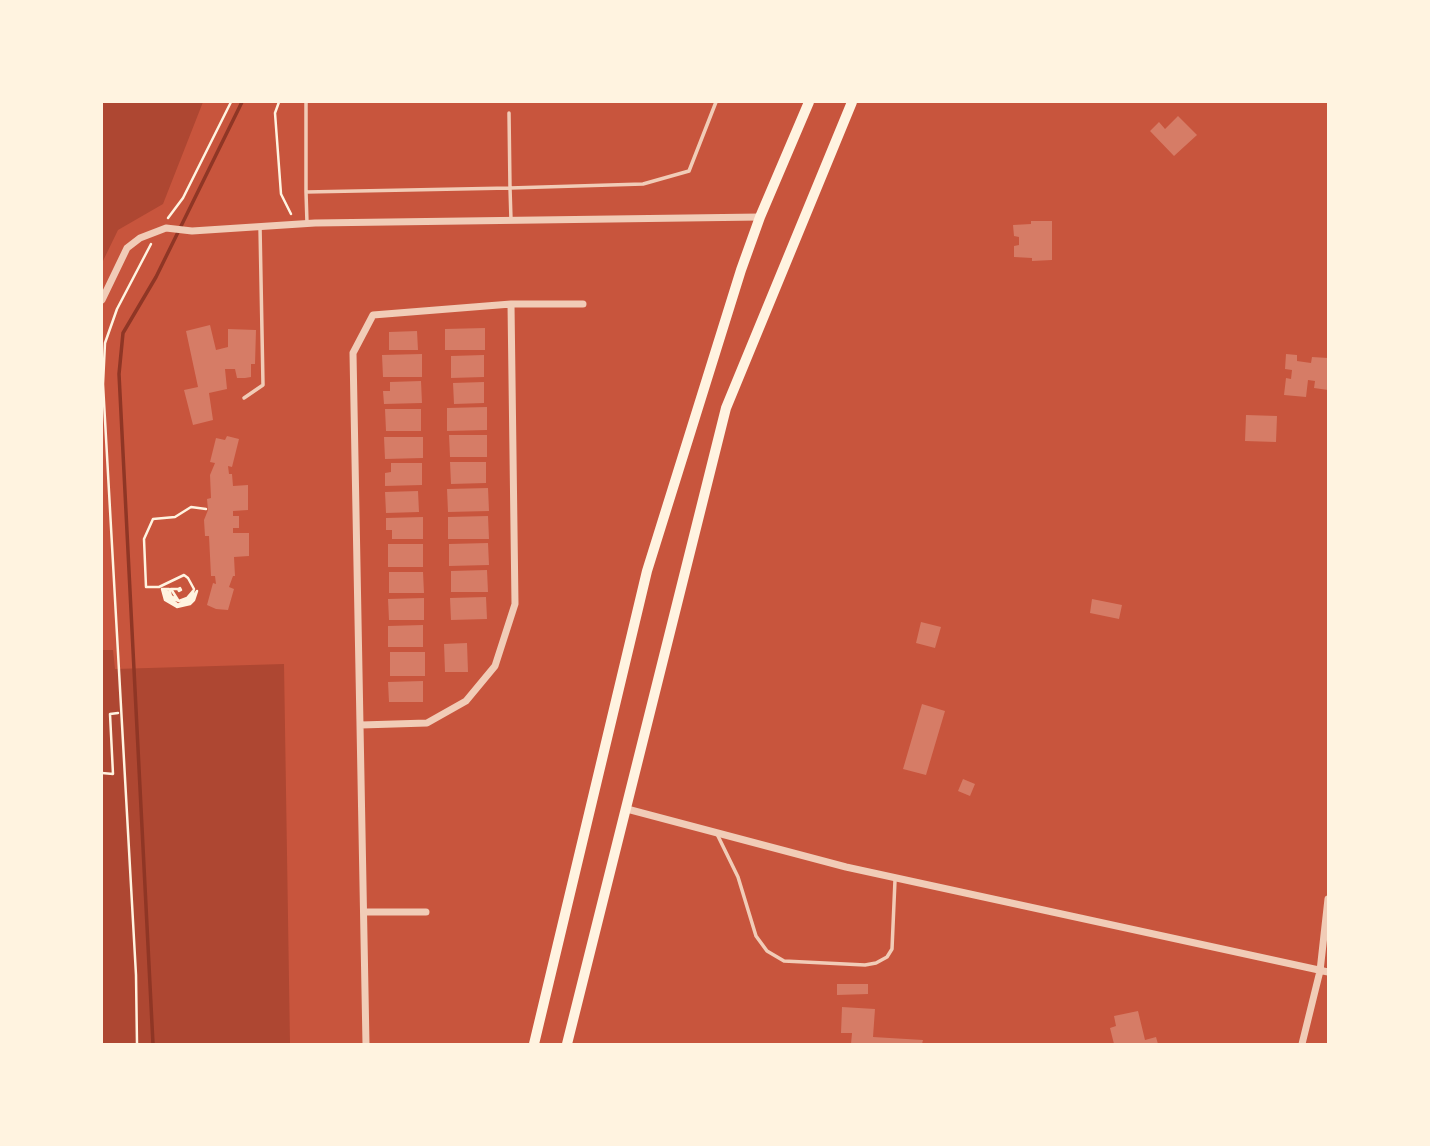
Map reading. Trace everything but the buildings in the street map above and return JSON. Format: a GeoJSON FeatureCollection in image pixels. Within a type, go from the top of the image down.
{"type":"FeatureCollection","features":[{"type":"Feature","properties":{"kind":"main road"},"geometry":{"type":"LineString","coordinates":[[534,1045],[647,571],[719,336],[760,216],[809,102]]}},
{"type":"Feature","properties":{"kind":"main road"},"geometry":{"type":"LineString","coordinates":[[567,1045],[726,408],[852,102]]}},
{"type":"Feature","properties":{"kind":"street"},"geometry":{"type":"LineString","coordinates":[[102,300],[127,248],[140,238],[166,228],[192,230],[307,223],[760,216]]}},
{"type":"Feature","properties":{"kind":"street"},"geometry":{"type":"LineString","coordinates":[[361,725],[427,723],[466,701],[495,666],[515,604],[511,304]]}},
{"type":"Feature","properties":{"kind":"street"},"geometry":{"type":"LineString","coordinates":[[366,1045],[353,353],[373,315],[511,304],[583,304]]}},
{"type":"Feature","properties":{"kind":"street"},"geometry":{"type":"LineString","coordinates":[[626,809],[895,878],[1324,971]]}},
{"type":"Feature","properties":{"kind":"street"},"geometry":{"type":"LineString","coordinates":[[1302,1045],[1324,971],[1328,899]]}},
{"type":"Feature","properties":{"kind":"street"},"geometry":{"type":"LineString","coordinates":[[364,912],[426,912]]}},
{"type":"Feature","properties":{"kind":"lane"},"geometry":{"type":"LineString","coordinates":[[306,102],[307,223]]}},
{"type":"Feature","properties":{"kind":"lane"},"geometry":{"type":"LineString","coordinates":[[306,192],[643,184],[689,171],[716,102]]}},
{"type":"Feature","properties":{"kind":"lane"},"geometry":{"type":"LineString","coordinates":[[509,113],[510,220]]}},
{"type":"Feature","properties":{"kind":"lane"},"geometry":{"type":"LineString","coordinates":[[243,398],[263,384],[260,225]]}},
{"type":"Feature","properties":{"kind":"lane"},"geometry":{"type":"LineString","coordinates":[[716,833],[738,877],[755,936],[767,950],[784,961],[865,965],[887,957],[892,949],[895,878]]}},
{"type":"Feature","properties":{"kind":"path"},"geometry":{"type":"LineString","coordinates":[[137,1045],[136,975],[103,384],[104,343],[117,309],[157,231],[183,198],[231,102]]}},
{"type":"Feature","properties":{"kind":"path"},"geometry":{"type":"LineString","coordinates":[[279,102],[275,113],[281,194],[292,224]]}},
{"type":"Feature","properties":{"kind":"path"},"geometry":{"type":"LineString","coordinates":[[178,589],[171,589],[178,600],[171,596],[169,589],[162,589],[165,600],[177,607],[190,604],[194,600],[197,591],[190,602],[179,606],[168,601],[163,590],[170,601],[177,604],[169,598],[166,590],[171,598],[179,601],[187,598],[193,591],[187,600],[179,604],[186,603],[192,596],[194,589],[184,575],[159,587],[146,587],[144,539],[153,519],[175,517],[191,507],[206,509]]}},
{"type":"Feature","properties":{"kind":"path"},"geometry":{"type":"LineString","coordinates":[[102,774],[113,774],[110,713],[120,713]]}},
{"type":"Feature","properties":{"kind":"shaded area"},"geometry":{"type":"Polygon","coordinates":[[[102,102],[203,102],[163,204],[118,230],[102,263],[102,102]]]}},
{"type":"Feature","properties":{"kind":"shaded area"},"geometry":{"type":"Polygon","coordinates":[[[102,650],[113,650],[115,669],[284,664],[290,1044],[102,1044],[102,650]]]}},
{"type":"Feature","properties":{"kind":"waterway"},"geometry":{"type":"LineString","coordinates":[[153,1044],[119,374],[123,333],[156,277],[242,102]]}}]}
